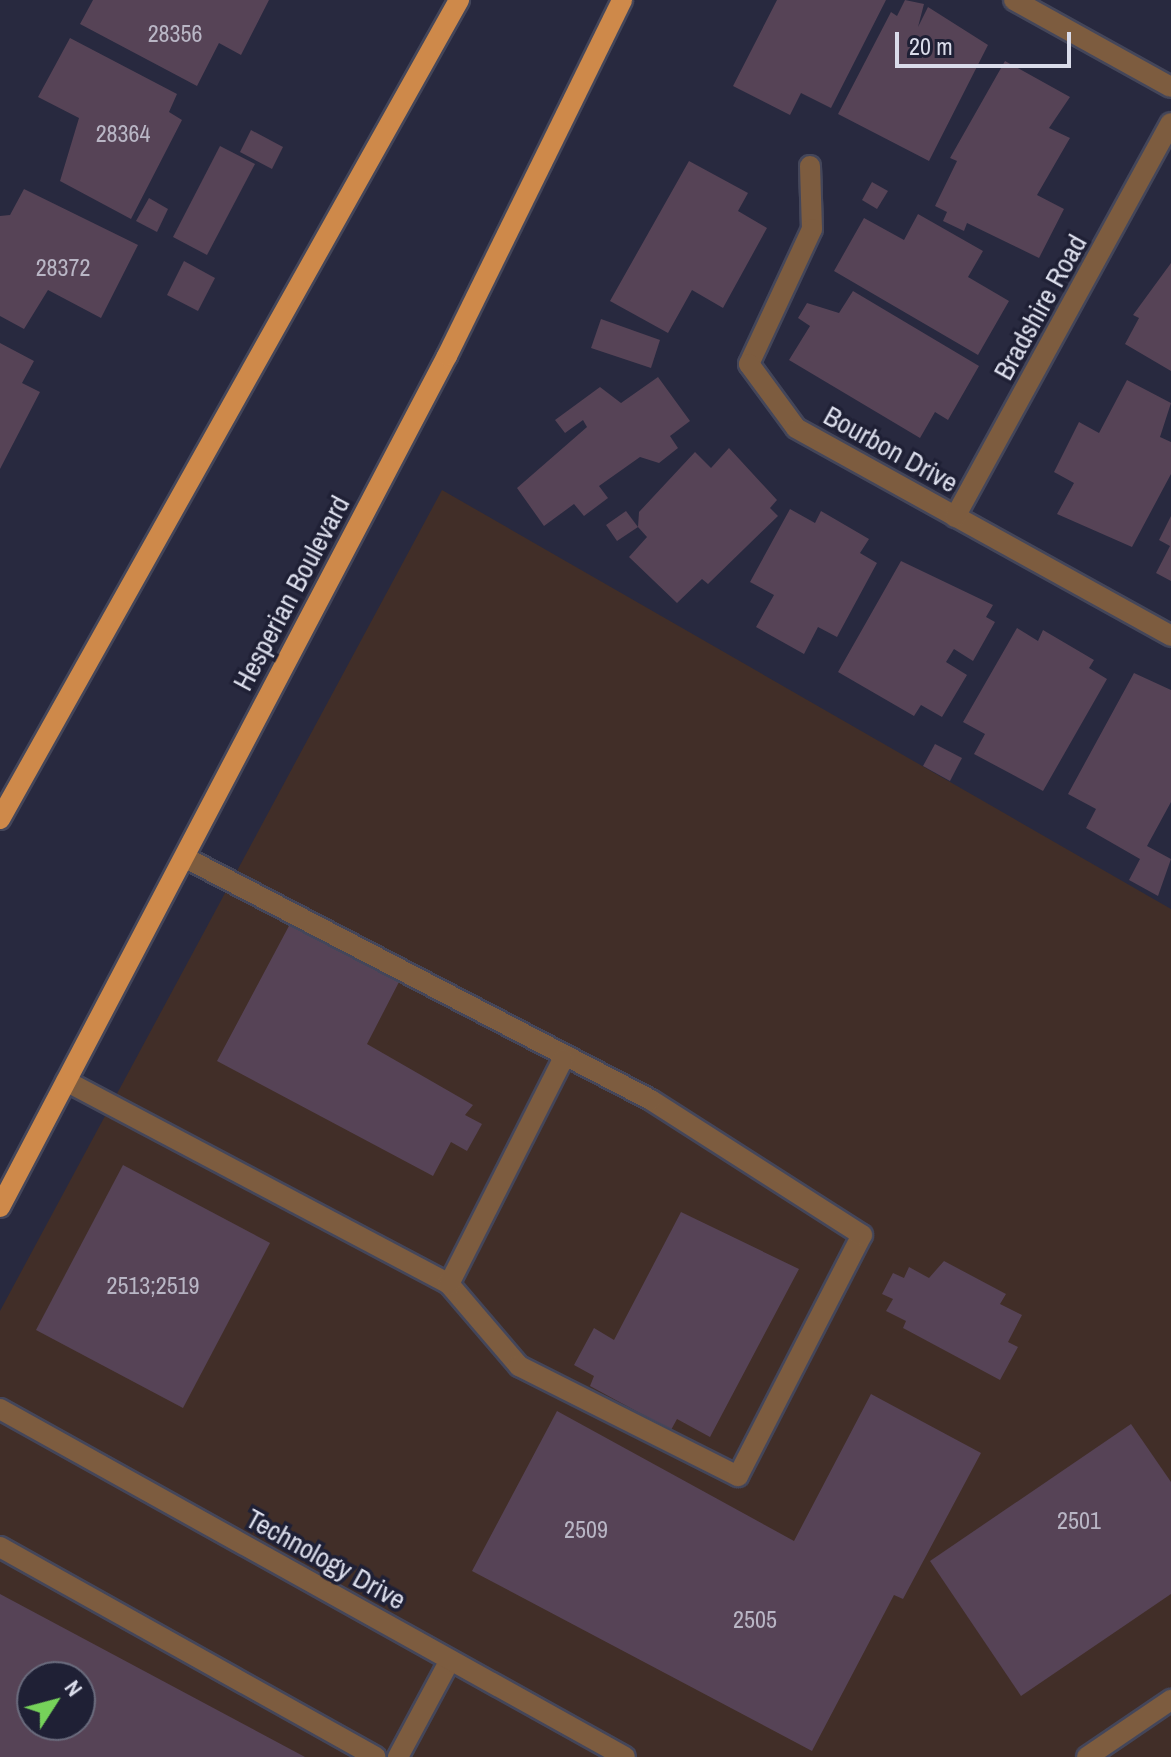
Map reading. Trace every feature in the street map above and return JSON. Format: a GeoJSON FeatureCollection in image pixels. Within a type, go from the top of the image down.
{"type":"FeatureCollection","features":[{"type":"Feature","properties":{"kind":"main road"},"geometry":{"type":"LineString","coordinates":[[0,819],[459,0]]}},
{"type":"Feature","properties":{"kind":"main road","name":"Hesperian Boulevard"},"geometry":{"type":"LineString","coordinates":[[0,1207],[447,356],[622,0]]}},
{"type":"Feature","properties":{"kind":"street"},"geometry":{"type":"LineString","coordinates":[[1014,0],[1171,87]]}},
{"type":"Feature","properties":{"kind":"street","name":"Bradshire Road"},"geometry":{"type":"LineString","coordinates":[[955,517],[1171,123]]}},
{"type":"Feature","properties":{"kind":"street","name":"Bourbon Drive"},"geometry":{"type":"LineString","coordinates":[[810,166],[812,229],[749,364],[796,428],[1171,636]]}},
{"type":"Feature","properties":{"kind":"street"},"geometry":{"type":"LineString","coordinates":[[66,1081],[449,1284],[519,1366],[738,1476],[862,1235],[651,1100],[563,1059],[184,857]]}},
{"type":"Feature","properties":{"kind":"street"},"geometry":{"type":"LineString","coordinates":[[449,1284],[563,1059]]}},
{"type":"Feature","properties":{"kind":"street","name":"Technology Drive"},"geometry":{"type":"LineString","coordinates":[[0,1409],[625,1757]]}},
{"type":"Feature","properties":{"kind":"street"},"geometry":{"type":"LineString","coordinates":[[0,1547],[375,1757]]}},
{"type":"Feature","properties":{"kind":"street"},"geometry":{"type":"LineString","coordinates":[[398,1757],[450,1660]]}},
{"type":"Feature","properties":{"kind":"street"},"geometry":{"type":"LineString","coordinates":[[1087,1757],[1171,1700]]}},
{"type":"Feature","properties":{"kind":"shaded area"},"geometry":{"type":"Polygon","coordinates":[[[442,490],[1171,909],[1171,1757],[0,1757],[0,1311],[442,490]]]}},
{"type":"Feature","properties":{"kind":"building"},"geometry":{"type":"Polygon","coordinates":[[[93,0],[269,0],[241,55],[219,43],[197,86],[80,24],[93,0]]]}},
{"type":"Feature","properties":{"kind":"building"},"geometry":{"type":"Polygon","coordinates":[[[777,0],[886,0],[831,108],[801,93],[790,115],[733,86],[777,0]]]}},
{"type":"Feature","properties":{"kind":"building"},"geometry":{"type":"Polygon","coordinates":[[[905,0],[924,4],[918,27],[928,7],[988,45],[929,161],[838,114],[891,12],[897,16],[905,0]]]}},
{"type":"Feature","properties":{"kind":"building"},"geometry":{"type":"Polygon","coordinates":[[[70,38],[177,94],[169,112],[182,120],[131,219],[60,181],[79,118],[38,97],[70,38]]]}},
{"type":"Feature","properties":{"kind":"building"},"geometry":{"type":"Polygon","coordinates":[[[1005,61],[1070,97],[1049,128],[1070,138],[1037,195],[1064,209],[1039,258],[967,223],[964,231],[943,221],[947,212],[935,206],[957,161],[950,158],[1005,61]]]}},
{"type":"Feature","properties":{"kind":"building"},"geometry":{"type":"Polygon","coordinates":[[[251,130],[283,147],[272,169],[240,152],[251,130]]]}},
{"type":"Feature","properties":{"kind":"building"},"geometry":{"type":"Polygon","coordinates":[[[220,146],[255,164],[207,255],[173,237],[220,146]]]}},
{"type":"Feature","properties":{"kind":"building"},"geometry":{"type":"Polygon","coordinates":[[[689,161],[748,193],[738,211],[767,228],[723,308],[692,290],[668,333],[610,301],[689,161]]]}},
{"type":"Feature","properties":{"kind":"building"},"geometry":{"type":"Polygon","coordinates":[[[872,182],[888,191],[877,209],[862,200],[872,182]]]}},
{"type":"Feature","properties":{"kind":"building"},"geometry":{"type":"Polygon","coordinates":[[[24,189],[138,245],[101,318],[48,290],[24,329],[0,316],[0,216],[10,215],[24,189]]]}},
{"type":"Feature","properties":{"kind":"building"},"geometry":{"type":"Polygon","coordinates":[[[149,198],[168,209],[157,232],[136,221],[149,198]]]}},
{"type":"Feature","properties":{"kind":"building"},"geometry":{"type":"Polygon","coordinates":[[[918,214],[983,251],[968,277],[1009,301],[978,355],[834,271],[864,218],[904,240],[918,214]]]}},
{"type":"Feature","properties":{"kind":"building"},"geometry":{"type":"Polygon","coordinates":[[[184,261],[215,278],[198,311],[167,295],[184,261]]]}},
{"type":"Feature","properties":{"kind":"building"},"geometry":{"type":"Polygon","coordinates":[[[1171,263],[1171,371],[1125,344],[1139,318],[1133,315],[1171,263]]]}},
{"type":"Feature","properties":{"kind":"building"},"geometry":{"type":"Polygon","coordinates":[[[853,291],[979,366],[948,420],[935,412],[920,438],[789,360],[810,326],[798,318],[807,303],[839,313],[853,291]]]}},
{"type":"Feature","properties":{"kind":"building"},"geometry":{"type":"Polygon","coordinates":[[[601,319],[660,340],[651,368],[591,348],[601,319]]]}},
{"type":"Feature","properties":{"kind":"building"},"geometry":{"type":"Polygon","coordinates":[[[0,343],[34,361],[22,383],[40,392],[0,469],[0,343]]]}},
{"type":"Feature","properties":{"kind":"building"},"geometry":{"type":"Polygon","coordinates":[[[658,377],[690,421],[670,436],[678,448],[659,463],[640,457],[599,486],[608,498],[584,516],[574,504],[544,526],[517,488],[587,427],[583,420],[565,433],[555,420],[600,387],[621,403],[658,377]]]}},
{"type":"Feature","properties":{"kind":"building"},"geometry":{"type":"Polygon","coordinates":[[[1127,380],[1171,403],[1160,437],[1171,442],[1171,474],[1132,547],[1057,514],[1074,483],[1054,472],[1079,422],[1099,433],[1127,380]]]}},
{"type":"Feature","properties":{"kind":"building"},"geometry":{"type":"Polygon","coordinates":[[[729,448],[777,500],[770,508],[778,516],[708,584],[702,579],[677,603],[629,557],[647,537],[638,527],[639,512],[695,452],[711,468],[729,448]]]}},
{"type":"Feature","properties":{"kind":"building"},"geometry":{"type":"Polygon","coordinates":[[[790,509],[815,523],[821,511],[869,539],[860,553],[877,563],[837,637],[818,627],[804,654],[756,627],[774,595],[750,582],[790,509]]]}},
{"type":"Feature","properties":{"kind":"building"},"geometry":{"type":"Polygon","coordinates":[[[626,511],[638,527],[617,541],[606,525],[626,511]]]}},
{"type":"Feature","properties":{"kind":"building"},"geometry":{"type":"Polygon","coordinates":[[[1171,516],[1171,581],[1156,573],[1170,546],[1159,540],[1171,516]]]}},
{"type":"Feature","properties":{"kind":"building"},"geometry":{"type":"Polygon","coordinates":[[[901,561],[993,605],[986,617],[995,622],[973,661],[954,649],[946,662],[967,675],[942,717],[921,705],[914,716],[838,672],[901,561]]]}},
{"type":"Feature","properties":{"kind":"building"},"geometry":{"type":"Polygon","coordinates":[[[1017,628],[1038,641],[1043,630],[1094,660],[1089,668],[1107,679],[1043,791],[974,754],[985,734],[963,722],[1017,628]]]}},
{"type":"Feature","properties":{"kind":"building"},"geometry":{"type":"Polygon","coordinates":[[[1134,673],[1171,690],[1171,802],[1147,846],[1171,859],[1158,896],[1129,880],[1140,859],[1086,828],[1096,809],[1068,794],[1134,673]]]}},
{"type":"Feature","properties":{"kind":"building"},"geometry":{"type":"Polygon","coordinates":[[[935,744],[962,758],[950,781],[923,766],[935,744]]]}},
{"type":"Feature","properties":{"kind":"building"},"geometry":{"type":"Polygon","coordinates":[[[290,924],[399,982],[367,1044],[473,1105],[465,1115],[482,1124],[467,1151],[451,1142],[433,1176],[217,1061],[290,924]]]}},
{"type":"Feature","properties":{"kind":"building"},"geometry":{"type":"Polygon","coordinates":[[[123,1165],[270,1243],[183,1408],[36,1330],[123,1165]]]}},
{"type":"Feature","properties":{"kind":"building"},"geometry":{"type":"Polygon","coordinates":[[[681,1212],[799,1269],[710,1437],[677,1419],[671,1430],[590,1386],[594,1376],[574,1365],[594,1328],[614,1340],[681,1212]]]}},
{"type":"Feature","properties":{"kind":"building"},"geometry":{"type":"Polygon","coordinates":[[[944,1261],[1006,1294],[1000,1304],[1022,1315],[1008,1342],[1018,1347],[1000,1380],[903,1328],[906,1321],[886,1311],[893,1299],[882,1294],[893,1273],[904,1278],[909,1267],[929,1278],[944,1261]]]}},
{"type":"Feature","properties":{"kind":"building"},"geometry":{"type":"Polygon","coordinates":[[[871,1394],[981,1453],[903,1599],[894,1595],[812,1751],[472,1571],[557,1411],[794,1541],[871,1394]]]}},
{"type":"Feature","properties":{"kind":"building"},"geometry":{"type":"Polygon","coordinates":[[[1131,1424],[1171,1482],[1171,1594],[1021,1696],[930,1561],[1131,1424]]]}},
{"type":"Feature","properties":{"kind":"building"},"geometry":{"type":"Polygon","coordinates":[[[0,1594],[305,1757],[0,1757],[0,1594]]]}}]}
